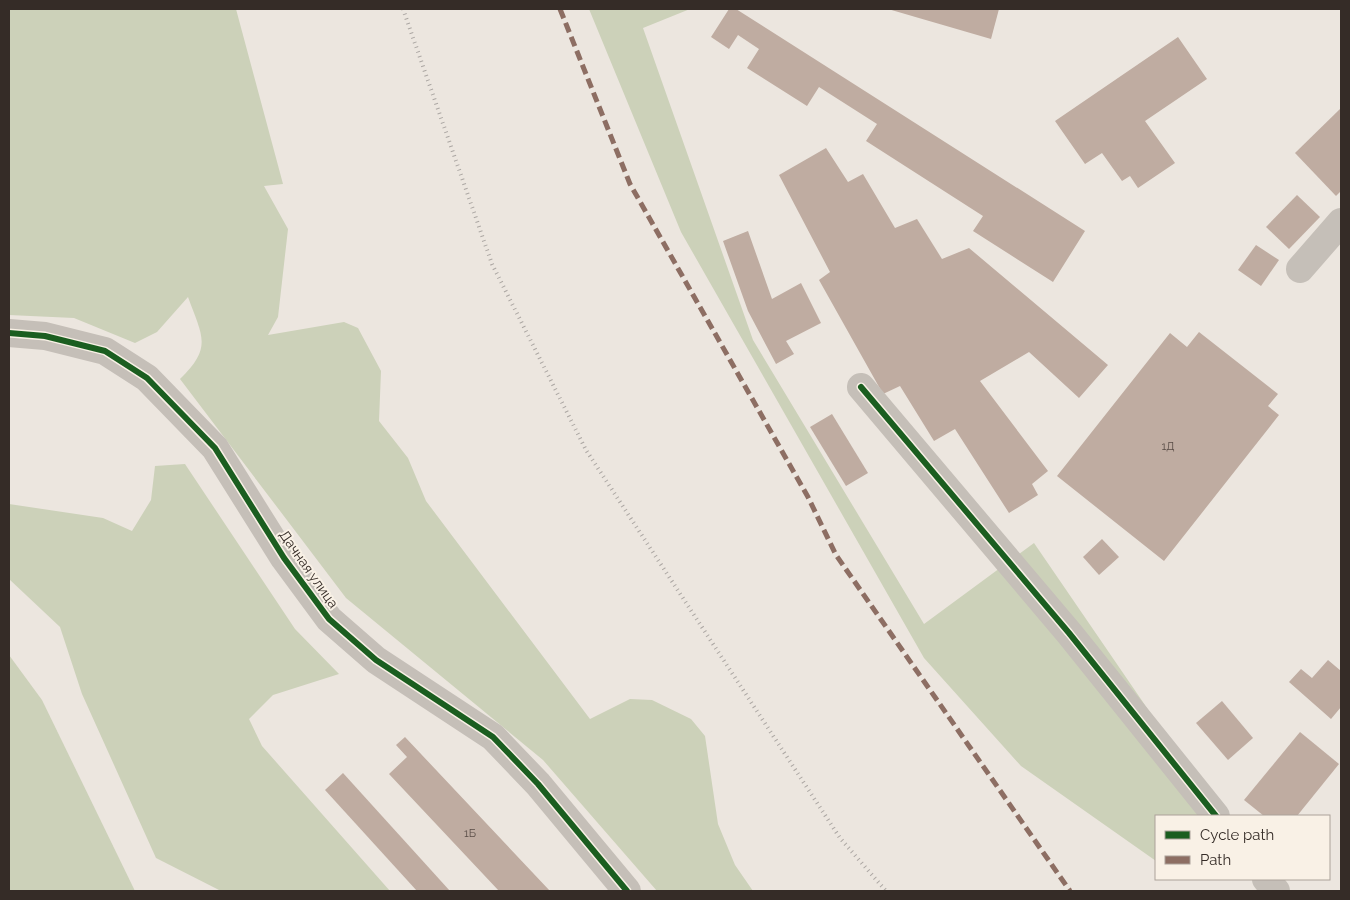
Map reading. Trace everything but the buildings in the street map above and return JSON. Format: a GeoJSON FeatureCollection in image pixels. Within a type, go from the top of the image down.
{"type":"FeatureCollection","features":[{"type":"Feature","properties":{"kind":"street"},"geometry":{"type":"LineString","coordinates":[[1300,269],[1341,222]]}},
{"type":"Feature","properties":{"kind":"street","name":"Дачная улица"},"geometry":{"type":"LineString","coordinates":[[9,333],[45,336],[105,351],[147,378],[215,448],[284,558],[329,620],[376,660],[493,736],[538,784],[627,891]]}},
{"type":"Feature","properties":{"kind":"street"},"geometry":{"type":"LineString","coordinates":[[861,387],[1069,633],[1215,815]]}},
{"type":"Feature","properties":{"kind":"street"},"geometry":{"type":"LineString","coordinates":[[1267,880],[1276,891]]}},
{"type":"Feature","properties":{"kind":"green space"},"geometry":{"type":"Polygon","coordinates":[[[9,9],[236,9],[283,184],[264,186],[288,229],[278,317],[268,335],[344,322],[358,328],[381,371],[379,421],[408,458],[426,501],[590,719],[630,699],[652,700],[691,719],[705,736],[718,824],[735,865],[753,891],[657,891],[543,760],[346,598],[180,379],[197,358],[202,341],[188,297],[157,332],[135,343],[74,318],[9,315],[9,9]]]}},
{"type":"Feature","properties":{"kind":"green space"},"geometry":{"type":"Polygon","coordinates":[[[589,9],[690,9],[643,28],[753,340],[924,624],[1034,543],[1220,815],[1155,815],[1155,860],[1021,766],[924,658],[681,232],[589,9]]]}},
{"type":"Feature","properties":{"kind":"green space"},"geometry":{"type":"Polygon","coordinates":[[[185,464],[295,629],[339,674],[273,695],[249,719],[262,746],[390,891],[221,891],[156,858],[82,694],[60,627],[9,579],[9,504],[103,518],[132,531],[151,500],[155,466],[185,464]]]}},
{"type":"Feature","properties":{"kind":"green space"},"geometry":{"type":"Polygon","coordinates":[[[9,655],[42,700],[135,891],[9,891],[9,655]]]}},
{"type":"Feature","properties":{"kind":"railway"},"geometry":{"type":"LineString","coordinates":[[403,9],[492,264],[586,450],[840,838],[886,891]]}},
{"type":"Feature","properties":{"kind":"marked path"},"geometry":{"type":"LineString","coordinates":[[560,9],[630,184],[808,497],[836,555],[1070,891]]}},
{"type":"Feature","properties":{"kind":"cycle path"},"geometry":{"type":"LineString","coordinates":[[9,333],[45,336],[105,351],[147,378],[215,448],[284,558],[329,619],[376,660],[493,737],[538,784],[627,891]]}},
{"type":"Feature","properties":{"kind":"cycle path"},"geometry":{"type":"LineString","coordinates":[[861,387],[1069,633],[1215,815]]}}]}
